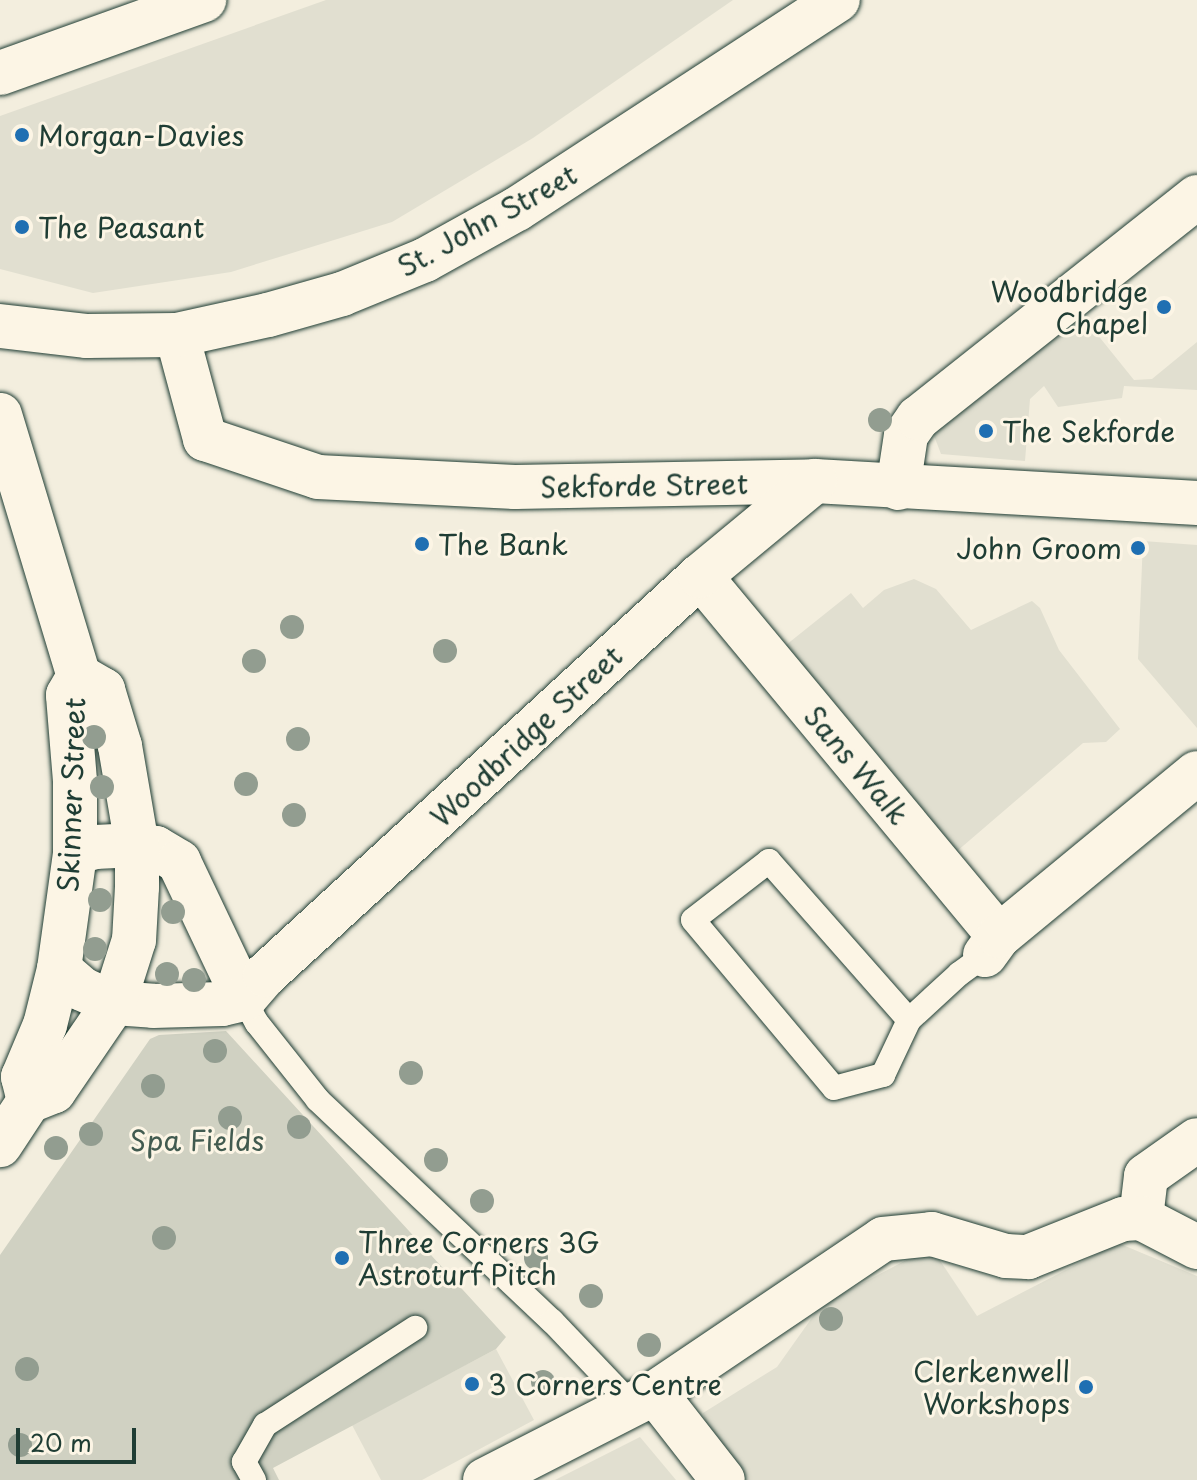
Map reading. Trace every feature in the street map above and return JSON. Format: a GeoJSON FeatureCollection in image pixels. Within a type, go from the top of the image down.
{"type":"FeatureCollection","features":[{"type":"Feature","properties":{"kind":"street"},"geometry":{"type":"LineString","coordinates":[[0,73],[204,0]]}},
{"type":"Feature","properties":{"kind":"street","name":"St. John Street"},"geometry":{"type":"LineString","coordinates":[[0,326],[87,336],[177,335],[268,315],[342,294],[425,260],[517,209],[838,0]]}},
{"type":"Feature","properties":{"kind":"street"},"geometry":{"type":"LineString","coordinates":[[898,488],[906,435],[918,418],[1197,197]]}},
{"type":"Feature","properties":{"kind":"street","name":"Sekforde Street"},"geometry":{"type":"LineString","coordinates":[[177,335],[205,439],[318,477],[515,487],[815,481],[1197,503]]}},
{"type":"Feature","properties":{"kind":"street","name":"Skinner Street"},"geometry":{"type":"LineString","coordinates":[[0,1145],[29,1101],[54,1091],[114,1003],[134,940],[137,845],[123,758],[103,690],[79,676],[2,428]]}},
{"type":"Feature","properties":{"kind":"street","name":"Woodbridge Street"},"geometry":{"type":"LineString","coordinates":[[244,999],[700,576],[815,481]]}},
{"type":"Feature","properties":{"kind":"street","name":"Sans Walk"},"geometry":{"type":"LineString","coordinates":[[700,576],[992,946]]}},
{"type":"Feature","properties":{"kind":"street","name":"Skinner Street"},"geometry":{"type":"LineString","coordinates":[[29,1101],[23,1077],[45,1025],[59,969],[75,853],[75,781],[68,695],[79,676]]}},
{"type":"Feature","properties":{"kind":"street"},"geometry":{"type":"LineString","coordinates":[[992,946],[1197,773]]}},
{"type":"Feature","properties":{"kind":"street"},"geometry":{"type":"LineString","coordinates":[[59,969],[82,989],[114,1003],[153,1006],[222,1004],[244,999],[179,862],[156,848],[137,845],[95,847],[75,853]]}},
{"type":"Feature","properties":{"kind":"street"},"geometry":{"type":"LineString","coordinates":[[485,1480],[642,1398],[883,1239],[932,1234],[1006,1256],[1028,1257],[1123,1219],[1197,1140]]}},
{"type":"Feature","properties":{"kind":"street"},"geometry":{"type":"LineString","coordinates":[[1144,1197],[1197,1247]]}},
{"type":"Feature","properties":{"kind":"street"},"geometry":{"type":"LineString","coordinates":[[642,1398],[723,1480]]}},
{"type":"Feature","properties":{"kind":"lane"},"geometry":{"type":"LineString","coordinates":[[909,1020],[769,861],[693,920],[834,1088],[883,1075],[909,1020],[992,946]]}},
{"type":"Feature","properties":{"kind":"lane"},"geometry":{"type":"LineString","coordinates":[[244,999],[257,1023],[318,1100],[552,1321],[642,1398]]}},
{"type":"Feature","properties":{"kind":"lane"},"geometry":{"type":"LineString","coordinates":[[254,1480],[244,1462],[265,1425],[415,1328]]}},
{"type":"Feature","properties":{"kind":"shaded area"},"geometry":{"type":"Polygon","coordinates":[[[326,0],[733,0],[533,138],[392,222],[231,272],[93,293],[0,269],[0,116],[326,0]]]}},
{"type":"Feature","properties":{"kind":"shaded area"},"geometry":{"type":"Polygon","coordinates":[[[1080,313],[1134,380],[1152,379],[1197,342],[1197,390],[1124,386],[1122,398],[1058,407],[1044,386],[1030,399],[1025,461],[941,454],[933,433],[1080,313]]]}},
{"type":"Feature","properties":{"kind":"shaded area"},"geometry":{"type":"Polygon","coordinates":[[[1143,541],[1197,545],[1197,728],[1138,659],[1143,541]]]}},
{"type":"Feature","properties":{"kind":"shaded area"},"geometry":{"type":"Polygon","coordinates":[[[914,579],[936,589],[971,630],[1032,601],[1040,608],[1059,650],[1120,729],[1106,742],[1083,743],[956,852],[781,649],[851,593],[863,608],[884,590],[914,579]]]}},
{"type":"Feature","properties":{"kind":"shaded area"},"geometry":{"type":"Polygon","coordinates":[[[1118,1243],[1197,1276],[1197,1480],[746,1480],[709,1432],[703,1413],[777,1367],[821,1305],[931,1247],[977,1316],[1118,1243]]]}},
{"type":"Feature","properties":{"kind":"shaded area","name":"3 Corners Centre"},"geometry":{"type":"Polygon","coordinates":[[[496,1349],[534,1420],[422,1480],[381,1480],[352,1425],[496,1349]]]}},
{"type":"Feature","properties":{"kind":"shaded area"},"geometry":{"type":"Polygon","coordinates":[[[640,1437],[676,1480],[555,1480],[640,1437]]]}},
{"type":"Feature","properties":{"kind":"green space","name":"Spa Fields"},"geometry":{"type":"Polygon","coordinates":[[[226,1031],[506,1337],[496,1349],[273,1468],[279,1480],[0,1480],[0,1255],[150,1039],[159,1035],[226,1031]]]}},
{"type":"Feature","properties":{"kind":"place","name":"Morgan-Davies"},"geometry":{"type":"Point","coordinates":[22,135]}},
{"type":"Feature","properties":{"kind":"place","name":"The Peasant"},"geometry":{"type":"Point","coordinates":[22,227]}},
{"type":"Feature","properties":{"kind":"place","name":"Woodbridge Chapel"},"geometry":{"type":"Point","coordinates":[1164,307]}},
{"type":"Feature","properties":{"kind":"place","name":"The Sekforde"},"geometry":{"type":"Point","coordinates":[986,431]}},
{"type":"Feature","properties":{"kind":"place","name":"The Bank"},"geometry":{"type":"Point","coordinates":[422,544]}},
{"type":"Feature","properties":{"kind":"place","name":"John Groom"},"geometry":{"type":"Point","coordinates":[1138,548]}},
{"type":"Feature","properties":{"kind":"place","name":"Three Corners 3G Astroturf Pitch"},"geometry":{"type":"Point","coordinates":[342,1258]}},
{"type":"Feature","properties":{"kind":"place","name":"3 Corners Centre"},"geometry":{"type":"Point","coordinates":[472,1384]}},
{"type":"Feature","properties":{"kind":"place","name":"Clerkenwell Workshops"},"geometry":{"type":"Point","coordinates":[1086,1387]}}]}
